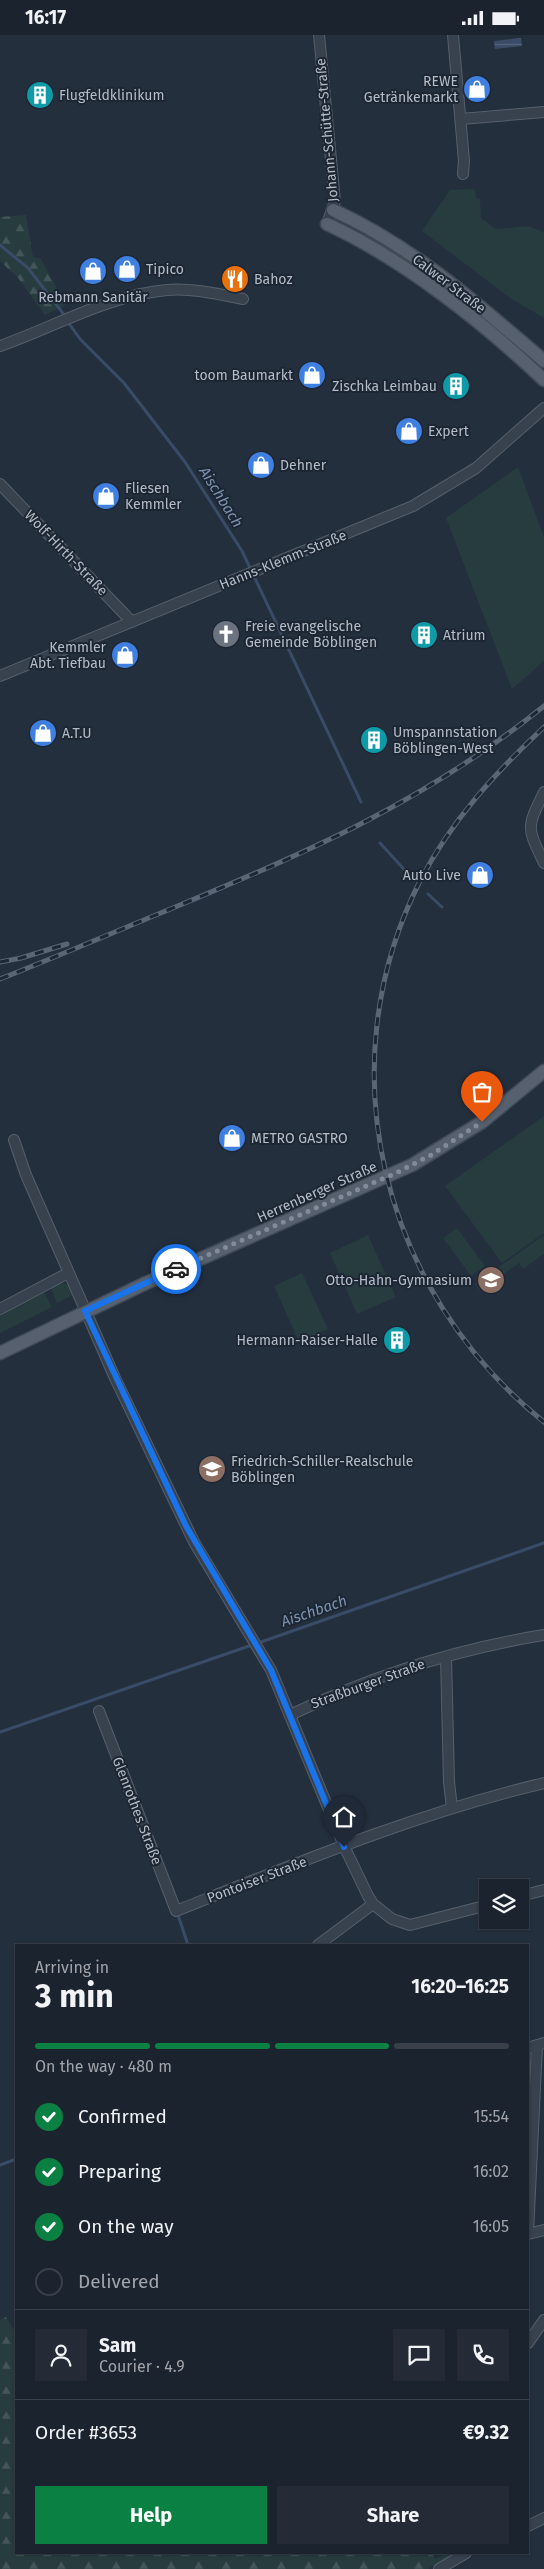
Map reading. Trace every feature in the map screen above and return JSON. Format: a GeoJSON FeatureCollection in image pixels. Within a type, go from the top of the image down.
{"type":"FeatureCollection","features":[{"type":"Feature","properties":{"kind":"main road","name":"Calwer Straße"},"geometry":{"type":"LineString","coordinates":[[333,210],[386,238],[429,267],[544,361]]}},
{"type":"Feature","properties":{"kind":"main road","name":"Calwer Straße"},"geometry":{"type":"LineString","coordinates":[[327,224],[382,254],[425,283],[544,380]]}},
{"type":"Feature","properties":{"kind":"main road","name":"Herrenberger Straße"},"geometry":{"type":"LineString","coordinates":[[0,1353],[85,1311],[412,1165],[482,1122],[544,1071]]}},
{"type":"Feature","properties":{"kind":"street","name":"Johann-Schütte-Straße"},"geometry":{"type":"LineString","coordinates":[[319,35],[336,201],[327,224]]}},
{"type":"Feature","properties":{"kind":"street"},"geometry":{"type":"LineString","coordinates":[[452,35],[461,119],[463,174]]}},
{"type":"Feature","properties":{"kind":"street"},"geometry":{"type":"LineString","coordinates":[[461,119],[544,112]]}},
{"type":"Feature","properties":{"kind":"street"},"geometry":{"type":"LineString","coordinates":[[0,346],[129,297],[168,290],[202,291],[243,299]]}},
{"type":"Feature","properties":{"kind":"street","name":"Hanns-Klemm-Straße"},"geometry":{"type":"LineString","coordinates":[[0,676],[376,522],[428,498],[489,459],[544,408]]}},
{"type":"Feature","properties":{"kind":"street","name":"Wolf-Hirth-Straße"},"geometry":{"type":"LineString","coordinates":[[0,484],[132,622]]}},
{"type":"Feature","properties":{"kind":"street"},"geometry":{"type":"LineString","coordinates":[[544,792],[530,820],[530,834],[544,863]]}},
{"type":"Feature","properties":{"kind":"street"},"geometry":{"type":"LineString","coordinates":[[14,1140],[26,1175],[85,1311],[190,1534],[260,1649],[290,1715],[344,1847],[373,1904],[392,1919],[410,1925],[479,1907]]}},
{"type":"Feature","properties":{"kind":"street"},"geometry":{"type":"LineString","coordinates":[[0,1309],[68,1273]]}},
{"type":"Feature","properties":{"kind":"street","name":"Straßburger Straße"},"geometry":{"type":"LineString","coordinates":[[290,1715],[352,1688],[446,1657],[544,1635]]}},
{"type":"Feature","properties":{"kind":"street","name":"Straßburger Straße"},"geometry":{"type":"LineString","coordinates":[[446,1657],[452,1808]]}},
{"type":"Feature","properties":{"kind":"street","name":"Glenrothes Straße"},"geometry":{"type":"LineString","coordinates":[[99,1711],[176,1911]]}},
{"type":"Feature","properties":{"kind":"street","name":"Pontoiser Straße"},"geometry":{"type":"LineString","coordinates":[[176,1911],[452,1808],[544,1783]]}},
{"type":"Feature","properties":{"kind":"street"},"geometry":{"type":"LineString","coordinates":[[529,1894],[544,1890]]}},
{"type":"Feature","properties":{"kind":"street"},"geometry":{"type":"LineString","coordinates":[[319,1944],[373,1904]]}},
{"type":"Feature","properties":{"kind":"street"},"geometry":{"type":"LineString","coordinates":[[529,2210],[536,2045]]}},
{"type":"Feature","properties":{"kind":"street"},"geometry":{"type":"LineString","coordinates":[[529,2234],[544,2230]]}},
{"type":"Feature","properties":{"kind":"street"},"geometry":{"type":"LineString","coordinates":[[529,2342],[544,2320]]}},
{"type":"Feature","properties":{"kind":"street"},"geometry":{"type":"LineString","coordinates":[[529,2526],[544,2519]]}},
{"type":"Feature","properties":{"kind":"street"},"geometry":{"type":"LineString","coordinates":[[439,2569],[464,2554]]}},
{"type":"Feature","properties":{"kind":"green space"},"geometry":{"type":"Polygon","coordinates":[[[475,189],[476,198],[480,199],[481,218],[496,229],[528,226],[544,232],[544,318],[510,298],[422,231],[450,190],[475,189]]]}},
{"type":"Feature","properties":{"kind":"green space"},"geometry":{"type":"Polygon","coordinates":[[[26,215],[33,257],[41,259],[66,305],[45,315],[18,278],[0,261],[0,217],[26,215]]]}},
{"type":"Feature","properties":{"kind":"green space"},"geometry":{"type":"Polygon","coordinates":[[[518,467],[544,537],[544,661],[512,689],[446,518],[518,467]]]}},
{"type":"Feature","properties":{"kind":"green space"},"geometry":{"type":"Polygon","coordinates":[[[544,1116],[544,1233],[502,1263],[445,1186],[544,1116]]]}},
{"type":"Feature","properties":{"kind":"green space"},"geometry":{"type":"Polygon","coordinates":[[[457,1228],[485,1266],[471,1276],[443,1238],[457,1228]]]}},
{"type":"Feature","properties":{"kind":"green space"},"geometry":{"type":"Polygon","coordinates":[[[368,1235],[396,1297],[357,1314],[330,1253],[368,1235]]]}},
{"type":"Feature","properties":{"kind":"green space"},"geometry":{"type":"Polygon","coordinates":[[[544,1235],[544,1254],[523,1269],[519,1263],[480,1291],[475,1284],[544,1235]]]}},
{"type":"Feature","properties":{"kind":"green space"},"geometry":{"type":"Polygon","coordinates":[[[302,1273],[328,1329],[299,1342],[274,1286],[302,1273]]]}},
{"type":"Feature","properties":{"kind":"green space"},"geometry":{"type":"Polygon","coordinates":[[[59,1283],[69,1285],[73,1295],[57,1303],[50,1286],[59,1283]]]}},
{"type":"Feature","properties":{"kind":"green space"},"geometry":{"type":"Polygon","coordinates":[[[43,1290],[52,1307],[0,1333],[0,1313],[43,1290]]]}},
{"type":"Feature","properties":{"kind":"green space"},"geometry":{"type":"Polygon","coordinates":[[[6,2317],[15,2332],[15,2554],[432,2554],[435,2559],[446,2554],[452,2554],[428,2569],[0,2569],[0,2320],[6,2317]]]}},
{"type":"Feature","properties":{"kind":"water"},"geometry":{"type":"Polygon","coordinates":[[[521,38],[522,46],[495,49],[494,41],[521,38]]]}},
{"type":"Feature","properties":{"kind":"waterway","name":"Aischbach"},"geometry":{"type":"LineString","coordinates":[[0,245],[28,268],[65,316]]}},
{"type":"Feature","properties":{"kind":"waterway","name":"Aischbach"},"geometry":{"type":"LineString","coordinates":[[68,322],[80,339],[124,383],[185,462],[242,551],[361,802]]}},
{"type":"Feature","properties":{"kind":"waterway","name":"Aischbach"},"geometry":{"type":"LineString","coordinates":[[380,843],[412,878]]}},
{"type":"Feature","properties":{"kind":"waterway","name":"Aischbach"},"geometry":{"type":"LineString","coordinates":[[428,894],[442,907]]}},
{"type":"Feature","properties":{"kind":"waterway","name":"Aischbach"},"geometry":{"type":"LineString","coordinates":[[258,1643],[544,1543]]}},
{"type":"Feature","properties":{"kind":"waterway","name":"Aischbach"},"geometry":{"type":"LineString","coordinates":[[0,1732],[252,1645]]}},
{"type":"Feature","properties":{"kind":"waterway","name":"Aischbach"},"geometry":{"type":"LineString","coordinates":[[178,1915],[188,1944]]}},
{"type":"Feature","properties":{"kind":"waterway","name":"Aischbach"},"geometry":{"type":"LineString","coordinates":[[0,2165],[15,2159]]}},
{"type":"Feature","properties":{"kind":"railway"},"geometry":{"type":"LineString","coordinates":[[0,979],[219,889],[364,822],[455,770],[500,740],[544,706]]}},
{"type":"Feature","properties":{"kind":"railway"},"geometry":{"type":"LineString","coordinates":[[544,727],[508,762],[476,798],[446,837],[421,879],[392,951],[377,1025],[375,1099],[386,1172],[409,1243],[443,1309],[488,1369],[544,1422]]}},
{"type":"Feature","properties":{"kind":"railway"},"geometry":{"type":"LineString","coordinates":[[0,962],[21,958],[67,944]]}},
{"type":"Feature","properties":{"kind":"way so far"},"geometry":{"type":"LineString","coordinates":[[176,1269],[396,1173],[431,1155],[482,1122]]}},
{"type":"Feature","properties":{"kind":"place","name":"REWE Getränkemarkt"},"geometry":{"type":"Point","coordinates":[477,89]}},
{"type":"Feature","properties":{"kind":"place","name":"Flugfeldklinikum"},"geometry":{"type":"Point","coordinates":[40,95]}},
{"type":"Feature","properties":{"kind":"place","name":"Tipico"},"geometry":{"type":"Point","coordinates":[127,269]}},
{"type":"Feature","properties":{"kind":"place","name":"Rebmann Sanitär"},"geometry":{"type":"Point","coordinates":[93,271]}},
{"type":"Feature","properties":{"kind":"place","name":"Bahoz"},"geometry":{"type":"Point","coordinates":[235,279]}},
{"type":"Feature","properties":{"kind":"place","name":"toom Baumarkt"},"geometry":{"type":"Point","coordinates":[312,375]}},
{"type":"Feature","properties":{"kind":"place","name":"Zischka Leimbau"},"geometry":{"type":"Point","coordinates":[456,386]}},
{"type":"Feature","properties":{"kind":"place","name":"Expert"},"geometry":{"type":"Point","coordinates":[409,431]}},
{"type":"Feature","properties":{"kind":"place","name":"Dehner"},"geometry":{"type":"Point","coordinates":[261,465]}},
{"type":"Feature","properties":{"kind":"place","name":"Fliesen Kemmler"},"geometry":{"type":"Point","coordinates":[106,496]}},
{"type":"Feature","properties":{"kind":"place","name":"Freie evangelische Gemeinde Böblingen"},"geometry":{"type":"Point","coordinates":[226,634]}},
{"type":"Feature","properties":{"kind":"place","name":"Atrium"},"geometry":{"type":"Point","coordinates":[424,635]}},
{"type":"Feature","properties":{"kind":"place","name":"Kemmler Abt. Tiefbau"},"geometry":{"type":"Point","coordinates":[125,655]}},
{"type":"Feature","properties":{"kind":"place","name":"A.T.U"},"geometry":{"type":"Point","coordinates":[43,733]}},
{"type":"Feature","properties":{"kind":"place","name":"Umspannstation Böblingen-West"},"geometry":{"type":"Point","coordinates":[374,740]}},
{"type":"Feature","properties":{"kind":"place","name":"Auto Live"},"geometry":{"type":"Point","coordinates":[480,875]}},
{"type":"Feature","properties":{"kind":"place","name":"METRO GASTRO"},"geometry":{"type":"Point","coordinates":[232,1138]}},
{"type":"Feature","properties":{"kind":"place","name":"Otto-Hahn-Gymnasium"},"geometry":{"type":"Point","coordinates":[491,1280]}},
{"type":"Feature","properties":{"kind":"place","name":"Hermann-Raiser-Halle"},"geometry":{"type":"Point","coordinates":[397,1340]}},
{"type":"Feature","properties":{"kind":"place","name":"Friedrich-Schiller-Realschule Böblingen"},"geometry":{"type":"Point","coordinates":[212,1469]}},
{"type":"Feature","properties":{"kind":"route"},"geometry":{"type":"LineString","coordinates":[[176,1269],[85,1311],[121,1392],[194,1542],[271,1670],[344,1847]]}}]}
